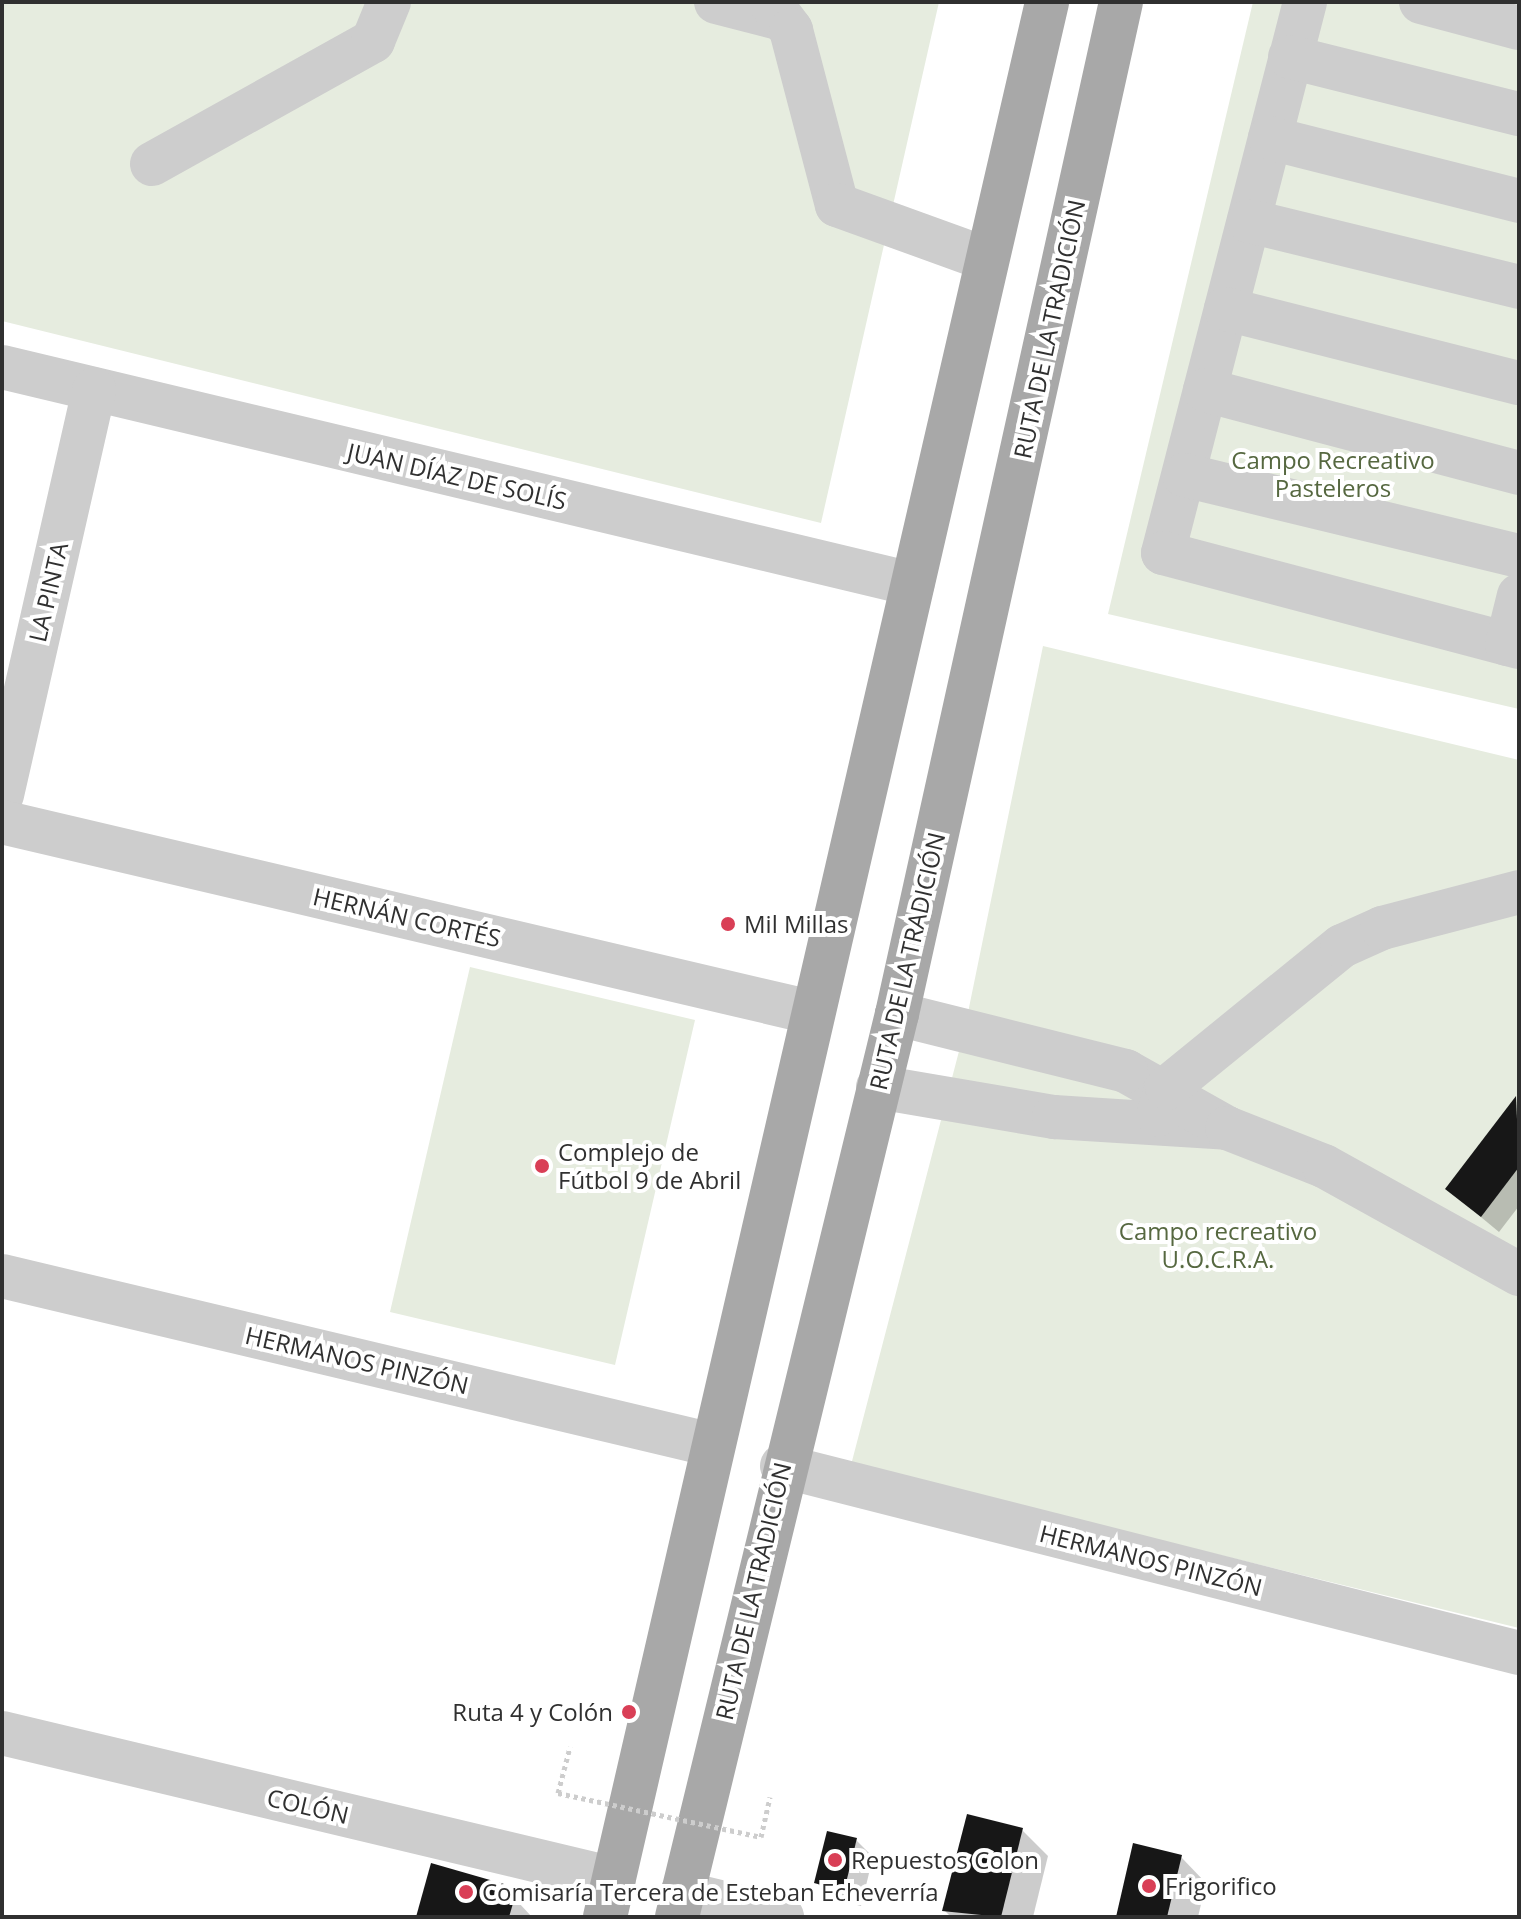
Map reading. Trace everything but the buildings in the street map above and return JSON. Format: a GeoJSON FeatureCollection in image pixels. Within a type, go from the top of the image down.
{"type":"FeatureCollection","features":[{"type":"Feature","properties":{"kind":"main road"},"geometry":{"type":"LineString","coordinates":[[609,1898],[811,1012],[1047,2]]}},
{"type":"Feature","properties":{"kind":"main road","name":"RUTA DE LA TRADICIÓN"},"geometry":{"type":"LineString","coordinates":[[679,1905],[782,1466],[897,1014],[1121,2]]}},
{"type":"Feature","properties":{"kind":"street"},"geometry":{"type":"LineString","coordinates":[[152,164],[373,41],[389,2]]}},
{"type":"Feature","properties":{"kind":"street"},"geometry":{"type":"LineString","coordinates":[[716,2],[776,10],[837,205],[986,259]]}},
{"type":"Feature","properties":{"kind":"street"},"geometry":{"type":"LineString","coordinates":[[1305,2],[1163,553],[1513,646],[1519,595]]}},
{"type":"Feature","properties":{"kind":"street"},"geometry":{"type":"LineString","coordinates":[[1421,2],[1519,28]]}},
{"type":"Feature","properties":{"kind":"street"},"geometry":{"type":"LineString","coordinates":[[1290,57],[1519,114]]}},
{"type":"Feature","properties":{"kind":"street"},"geometry":{"type":"LineString","coordinates":[[1270,138],[1519,201]]}},
{"type":"Feature","properties":{"kind":"street"},"geometry":{"type":"LineString","coordinates":[[1249,221],[1519,287]]}},
{"type":"Feature","properties":{"kind":"street"},"geometry":{"type":"LineString","coordinates":[[1226,309],[1519,383]]}},
{"type":"Feature","properties":{"kind":"street","name":"JUAN DÍAZ DE SOLÍS"},"geometry":{"type":"LineString","coordinates":[[2,367],[912,584]]}},
{"type":"Feature","properties":{"kind":"street","name":"LA PINTA"},"geometry":{"type":"LineString","coordinates":[[2,795],[94,389]]}},
{"type":"Feature","properties":{"kind":"street"},"geometry":{"type":"LineString","coordinates":[[1205,390],[1519,473]]}},
{"type":"Feature","properties":{"kind":"street"},"geometry":{"type":"LineString","coordinates":[[1184,475],[1519,556]]}},
{"type":"Feature","properties":{"kind":"street","name":"HERNÁN CORTÉS"},"geometry":{"type":"LineString","coordinates":[[2,822],[811,1012]]}},
{"type":"Feature","properties":{"kind":"street"},"geometry":{"type":"LineString","coordinates":[[1161,1107],[1342,946],[1519,892]]}},
{"type":"Feature","properties":{"kind":"street"},"geometry":{"type":"LineString","coordinates":[[897,1014],[1126,1071],[1161,1107]]}},
{"type":"Feature","properties":{"kind":"street"},"geometry":{"type":"LineString","coordinates":[[878,1087],[1161,1107],[1227,1128],[1324,1166],[1519,1274]]}},
{"type":"Feature","properties":{"kind":"street","name":"HERMANOS PINZÓN"},"geometry":{"type":"LineString","coordinates":[[2,1276],[713,1445]]}},
{"type":"Feature","properties":{"kind":"street","name":"HERMANOS PINZÓN"},"geometry":{"type":"LineString","coordinates":[[782,1466],[1519,1653]]}},
{"type":"Feature","properties":{"kind":"street","name":"COLÓN"},"geometry":{"type":"LineString","coordinates":[[2,1733],[609,1898]]}},
{"type":"Feature","properties":{"kind":"street"},"geometry":{"type":"LineString","coordinates":[[679,1905],[782,1917]]}},
{"type":"Feature","properties":{"kind":"path"},"geometry":{"type":"LineString","coordinates":[[570,1747],[558,1793],[761,1837],[770,1797]]}},
{"type":"Feature","properties":{"kind":"green space"},"geometry":{"type":"Polygon","coordinates":[[[2,2],[939,2],[821,523],[2,321],[2,2]]]}},
{"type":"Feature","properties":{"kind":"green space","name":"Campo Recreativo Pasteleros"},"geometry":{"type":"Polygon","coordinates":[[[1253,2],[1519,2],[1519,709],[1108,614],[1253,2]]]}},
{"type":"Feature","properties":{"kind":"green space","name":"Campo recreativo U.O.C.R.A."},"geometry":{"type":"Polygon","coordinates":[[[1043,646],[1519,760],[1519,1628],[851,1465],[964,1032],[1043,646]]]}},
{"type":"Feature","properties":{"kind":"green space","name":"Complejo de Fútbol 9 de Abril"},"geometry":{"type":"Polygon","coordinates":[[[470,967],[695,1020],[615,1365],[390,1312],[470,967]]]}},
{"type":"Feature","properties":{"kind":"place","name":"Mil Millas"},"geometry":{"type":"Point","coordinates":[728,924]}},
{"type":"Feature","properties":{"kind":"place","name":"Complejo de Fútbol 9 de Abril"},"geometry":{"type":"Point","coordinates":[542,1166]}},
{"type":"Feature","properties":{"kind":"place","name":"Ruta 4 y Colón"},"geometry":{"type":"Point","coordinates":[629,1712]}},
{"type":"Feature","properties":{"kind":"place","name":"Repuestos Colon"},"geometry":{"type":"Point","coordinates":[835,1860]}},
{"type":"Feature","properties":{"kind":"place","name":"Frigorifico"},"geometry":{"type":"Point","coordinates":[1149,1886]}},
{"type":"Feature","properties":{"kind":"place","name":"Comisaría Tercera de Esteban Echeverría"},"geometry":{"type":"Point","coordinates":[466,1892]}}]}
